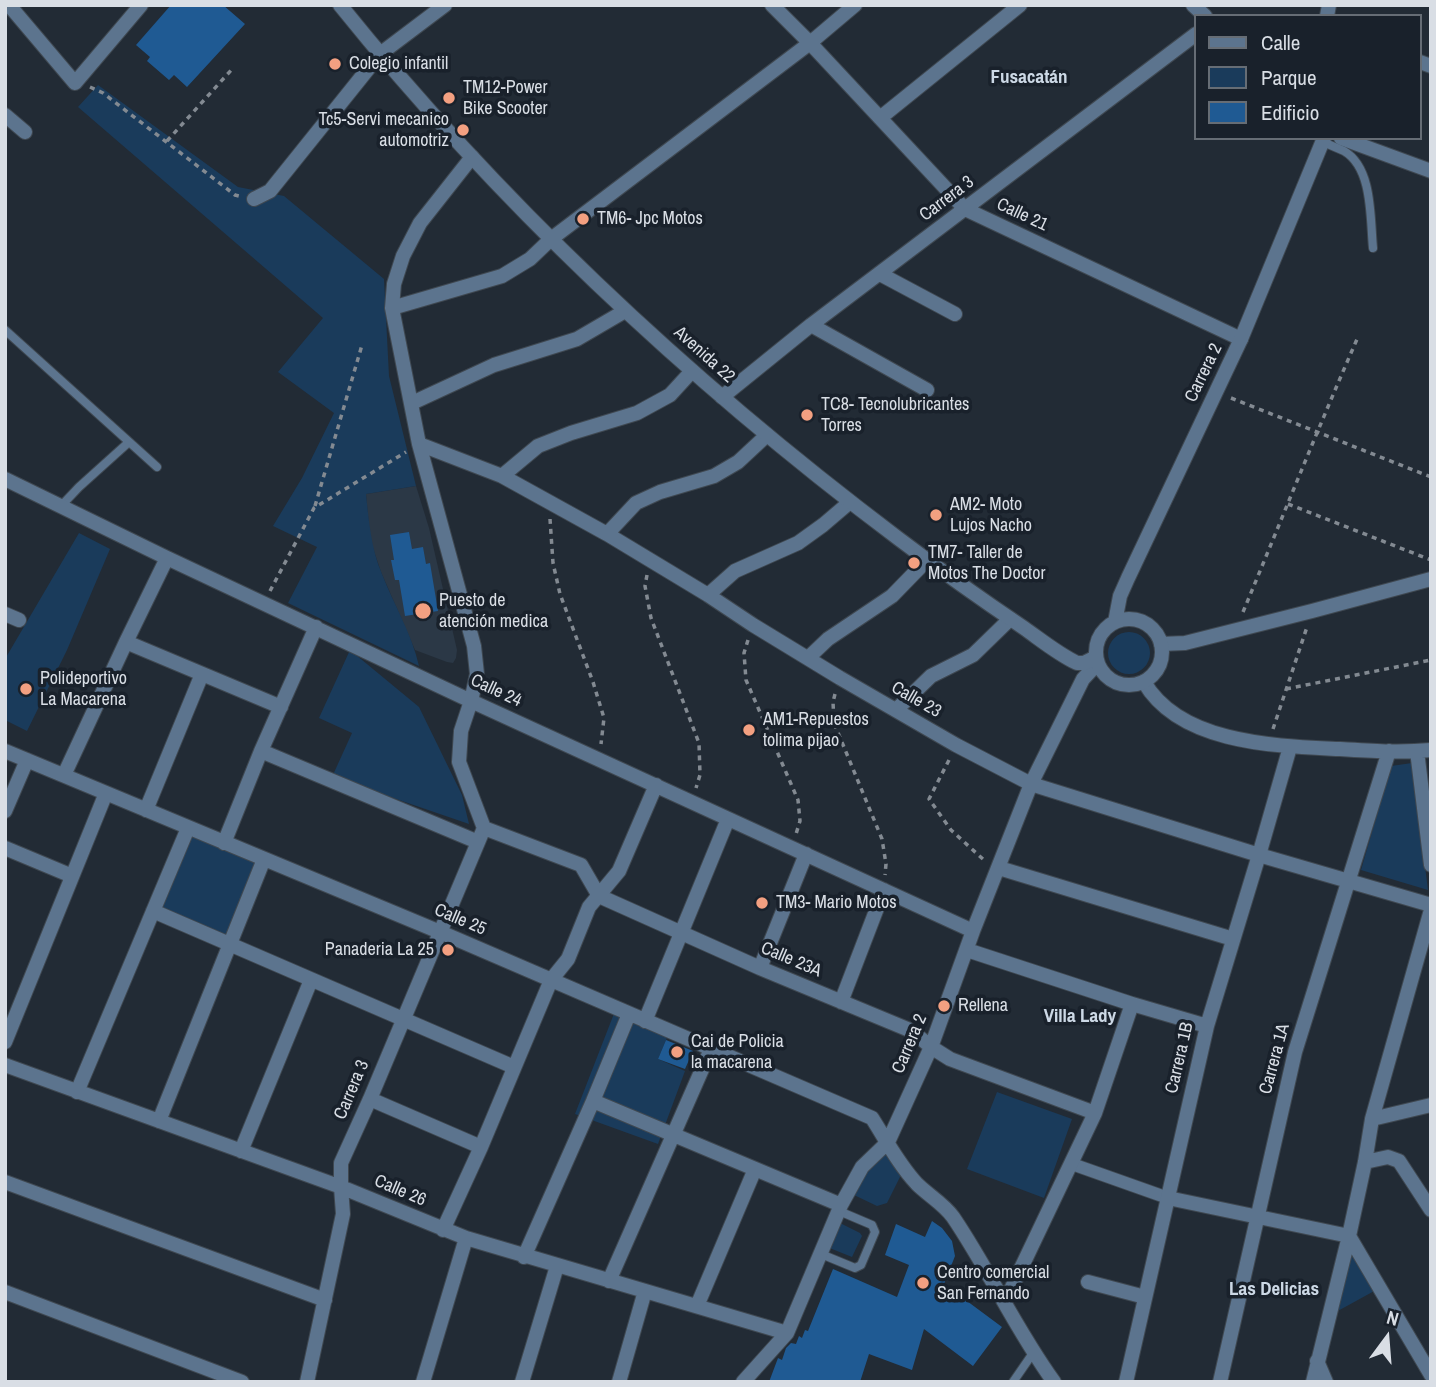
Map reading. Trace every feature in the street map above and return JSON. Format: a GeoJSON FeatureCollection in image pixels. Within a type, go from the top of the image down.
{"type":"FeatureCollection","features":[{"type":"Feature","properties":{"kind":"street"},"geometry":{"type":"LineString","coordinates":[[9,5],[75,83],[141,5]]}},
{"type":"Feature","properties":{"kind":"street","name":"Avenida 22"},"geometry":{"type":"LineString","coordinates":[[340,5],[472,157],[551,239],[625,311],[767,436],[927,560],[1010,619],[1077,663],[1097,660]]}},
{"type":"Feature","properties":{"kind":"street"},"geometry":{"type":"LineString","coordinates":[[254,198],[270,191],[380,54],[445,5]]}},
{"type":"Feature","properties":{"kind":"street","name":"Calle 21"},"geometry":{"type":"LineString","coordinates":[[772,5],[965,209],[1241,340]]}},
{"type":"Feature","properties":{"kind":"street"},"geometry":{"type":"LineString","coordinates":[[392,308],[502,276],[530,259],[551,239],[810,43],[855,5]]}},
{"type":"Feature","properties":{"kind":"street"},"geometry":{"type":"LineString","coordinates":[[880,118],[1020,5]]}},
{"type":"Feature","properties":{"kind":"street","name":"Carrera 3"},"geometry":{"type":"LineString","coordinates":[[722,397],[811,325],[1194,36]]}},
{"type":"Feature","properties":{"kind":"street"},"geometry":{"type":"LineString","coordinates":[[5,115],[25,132]]}},
{"type":"Feature","properties":{"kind":"street","name":"Carrera 2"},"geometry":{"type":"LineString","coordinates":[[1115,622],[1120,596],[1241,340],[1324,140]]}},
{"type":"Feature","properties":{"kind":"street"},"geometry":{"type":"LineString","coordinates":[[1346,140],[1431,171]]}},
{"type":"Feature","properties":{"kind":"street"},"geometry":{"type":"LineString","coordinates":[[472,157],[420,223],[403,256],[394,284],[392,308],[419,444],[474,646],[477,674],[461,731],[459,762],[481,835]]}},
{"type":"Feature","properties":{"kind":"street"},"geometry":{"type":"LineString","coordinates":[[880,274],[955,314]]}},
{"type":"Feature","properties":{"kind":"street"},"geometry":{"type":"LineString","coordinates":[[412,403],[494,365],[577,339],[625,311]]}},
{"type":"Feature","properties":{"kind":"street"},"geometry":{"type":"LineString","coordinates":[[811,325],[926,390]]}},
{"type":"Feature","properties":{"kind":"street"},"geometry":{"type":"LineString","coordinates":[[502,476],[538,446],[637,413],[670,395],[692,371]]}},
{"type":"Feature","properties":{"kind":"street"},"geometry":{"type":"LineString","coordinates":[[607,534],[636,503],[660,492],[714,476],[738,462],[767,436]]}},
{"type":"Feature","properties":{"kind":"street","name":"Calle 23"},"geometry":{"type":"LineString","coordinates":[[419,444],[502,476],[607,534],[840,678],[956,745],[1031,783],[1259,855],[1349,880],[1431,908]]}},
{"type":"Feature","properties":{"kind":"street","name":"Calle 24"},"geometry":{"type":"LineString","coordinates":[[5,479],[471,701],[973,930]]}},
{"type":"Feature","properties":{"kind":"street"},"geometry":{"type":"LineString","coordinates":[[708,595],[734,571],[798,543],[823,526],[850,502]]}},
{"type":"Feature","properties":{"kind":"street"},"geometry":{"type":"LineString","coordinates":[[64,775],[167,558]]}},
{"type":"Feature","properties":{"kind":"street"},"geometry":{"type":"LineString","coordinates":[[808,657],[836,633],[892,596],[927,560]]}},
{"type":"Feature","properties":{"kind":"street"},"geometry":{"type":"LineString","coordinates":[[1161,644],[1185,643],[1431,579]]}},
{"type":"Feature","properties":{"kind":"street"},"geometry":{"type":"LineString","coordinates":[[5,614],[19,620]]}},
{"type":"Feature","properties":{"kind":"street"},"geometry":{"type":"LineString","coordinates":[[896,710],[931,676],[973,655],[1010,619]]}},
{"type":"Feature","properties":{"kind":"street"},"geometry":{"type":"LineString","coordinates":[[1125,619],[1143,622],[1156,633],[1161,644],[1162,655],[1153,676],[1144,682],[1128,686],[1107,677],[1097,660],[1098,639],[1106,628],[1125,619]]}},
{"type":"Feature","properties":{"kind":"street"},"geometry":{"type":"LineString","coordinates":[[224,843],[316,627]]}},
{"type":"Feature","properties":{"kind":"street"},"geometry":{"type":"LineString","coordinates":[[126,642],[281,707]]}},
{"type":"Feature","properties":{"kind":"street","name":"Carrera 2"},"geometry":{"type":"LineString","coordinates":[[743,1382],[787,1333],[840,1208],[862,1167],[888,1142],[931,1047],[973,930],[1031,783],[1083,679],[1097,660]]}},
{"type":"Feature","properties":{"kind":"street"},"geometry":{"type":"LineString","coordinates":[[146,810],[202,674]]}},
{"type":"Feature","properties":{"kind":"street"},"geometry":{"type":"LineString","coordinates":[[1144,682],[1152,695],[1175,714],[1230,738],[1290,747],[1424,750],[1431,865]]}},
{"type":"Feature","properties":{"kind":"street","name":"Carrera 1B"},"geometry":{"type":"LineString","coordinates":[[1126,1382],[1207,1026],[1290,747]]}},
{"type":"Feature","properties":{"kind":"street","name":"Calle 25"},"geometry":{"type":"LineString","coordinates":[[5,751],[440,932],[872,1118],[917,1184],[951,1214],[1033,1353],[1054,1382]]}},
{"type":"Feature","properties":{"kind":"street"},"geometry":{"type":"LineString","coordinates":[[261,751],[481,835],[581,865],[599,896]]}},
{"type":"Feature","properties":{"kind":"street","name":"Carrera 1A"},"geometry":{"type":"LineString","coordinates":[[1220,1382],[1295,1052],[1389,751]]}},
{"type":"Feature","properties":{"kind":"street"},"geometry":{"type":"LineString","coordinates":[[5,811],[27,760]]}},
{"type":"Feature","properties":{"kind":"street"},"geometry":{"type":"LineString","coordinates":[[443,1230],[551,980],[568,959],[589,907],[620,871],[656,785]]}},
{"type":"Feature","properties":{"kind":"street"},"geometry":{"type":"LineString","coordinates":[[5,1042],[106,793]]}},
{"type":"Feature","properties":{"kind":"street"},"geometry":{"type":"LineString","coordinates":[[645,1021],[728,819]]}},
{"type":"Feature","properties":{"kind":"street"},"geometry":{"type":"LineString","coordinates":[[77,1092],[188,828]]}},
{"type":"Feature","properties":{"kind":"street","name":"Carrera 3"},"geometry":{"type":"LineString","coordinates":[[307,1382],[343,1214],[341,1163],[481,835]]}},
{"type":"Feature","properties":{"kind":"street"},"geometry":{"type":"LineString","coordinates":[[5,848],[72,876]]}},
{"type":"Feature","properties":{"kind":"street"},"geometry":{"type":"LineString","coordinates":[[760,968],[806,854]]}},
{"type":"Feature","properties":{"kind":"street"},"geometry":{"type":"LineString","coordinates":[[159,1121],[264,859]]}},
{"type":"Feature","properties":{"kind":"street"},"geometry":{"type":"LineString","coordinates":[[999,868],[1233,939]]}},
{"type":"Feature","properties":{"kind":"street"},"geometry":{"type":"LineString","coordinates":[[841,1002],[884,890]]}},
{"type":"Feature","properties":{"kind":"street","name":"Calle 23A"},"geometry":{"type":"LineString","coordinates":[[599,896],[760,968],[912,1031],[950,1059],[1095,1113]]}},
{"type":"Feature","properties":{"kind":"street"},"geometry":{"type":"LineString","coordinates":[[1313,1382],[1349,1236],[1372,1119],[1431,908]]}},
{"type":"Feature","properties":{"kind":"street"},"geometry":{"type":"LineString","coordinates":[[153,911],[514,1067]]}},
{"type":"Feature","properties":{"kind":"street"},"geometry":{"type":"LineString","coordinates":[[967,950],[1207,1026]]}},
{"type":"Feature","properties":{"kind":"street"},"geometry":{"type":"LineString","coordinates":[[241,1151],[311,980]]}},
{"type":"Feature","properties":{"kind":"street"},"geometry":{"type":"LineString","coordinates":[[1005,1302],[1095,1113],[1132,1004]]}},
{"type":"Feature","properties":{"kind":"street"},"geometry":{"type":"LineString","coordinates":[[524,1256],[629,1014]]}},
{"type":"Feature","properties":{"kind":"street"},"geometry":{"type":"LineString","coordinates":[[609,1281],[710,1049]]}},
{"type":"Feature","properties":{"kind":"street","name":"Calle 26"},"geometry":{"type":"LineString","coordinates":[[5,1065],[341,1187],[466,1238],[787,1333]]}},
{"type":"Feature","properties":{"kind":"street"},"geometry":{"type":"LineString","coordinates":[[370,1099],[481,1147]]}},
{"type":"Feature","properties":{"kind":"street"},"geometry":{"type":"LineString","coordinates":[[593,1101],[840,1208]]}},
{"type":"Feature","properties":{"kind":"street"},"geometry":{"type":"LineString","coordinates":[[1372,1119],[1431,1105]]}},
{"type":"Feature","properties":{"kind":"street"},"geometry":{"type":"LineString","coordinates":[[1365,1162],[1388,1157],[1399,1161],[1431,1210]]}},
{"type":"Feature","properties":{"kind":"street"},"geometry":{"type":"LineString","coordinates":[[1072,1164],[1168,1198],[1349,1236],[1431,1375]]}},
{"type":"Feature","properties":{"kind":"street"},"geometry":{"type":"LineString","coordinates":[[697,1306],[755,1169]]}},
{"type":"Feature","properties":{"kind":"street"},"geometry":{"type":"LineString","coordinates":[[5,1182],[325,1300]]}},
{"type":"Feature","properties":{"kind":"street"},"geometry":{"type":"LineString","coordinates":[[423,1382],[466,1238]]}},
{"type":"Feature","properties":{"kind":"street"},"geometry":{"type":"LineString","coordinates":[[522,1382],[557,1266]]}},
{"type":"Feature","properties":{"kind":"street"},"geometry":{"type":"LineString","coordinates":[[1088,1282],[1145,1297]]}},
{"type":"Feature","properties":{"kind":"street"},"geometry":{"type":"LineString","coordinates":[[619,1382],[645,1291]]}},
{"type":"Feature","properties":{"kind":"street"},"geometry":{"type":"LineString","coordinates":[[5,1292],[242,1382]]}},
{"type":"Feature","properties":{"kind":"street"},"geometry":{"type":"LineString","coordinates":[[1317,1361],[1326,1382]]}},
{"type":"Feature","properties":{"kind":"lane"},"geometry":{"type":"LineString","coordinates":[[1324,140],[1346,152],[1358,165],[1366,183],[1373,248]]}},
{"type":"Feature","properties":{"kind":"lane"},"geometry":{"type":"LineString","coordinates":[[5,330],[157,467]]}},
{"type":"Feature","properties":{"kind":"lane"},"geometry":{"type":"LineString","coordinates":[[61,506],[129,442]]}},
{"type":"Feature","properties":{"kind":"lane"},"geometry":{"type":"LineString","coordinates":[[821,1254],[855,1268],[861,1265],[874,1228],[872,1224],[840,1208]]}},
{"type":"Feature","properties":{"kind":"lane"},"geometry":{"type":"LineString","coordinates":[[1013,1382],[1033,1353]]}},
{"type":"Feature","properties":{"kind":"path"},"geometry":{"type":"LineString","coordinates":[[167,141],[234,67]]}},
{"type":"Feature","properties":{"kind":"path"},"geometry":{"type":"LineString","coordinates":[[75,83],[103,93],[235,195],[254,198]]}},
{"type":"Feature","properties":{"kind":"path"},"geometry":{"type":"LineString","coordinates":[[1235,630],[1358,337]]}},
{"type":"Feature","properties":{"kind":"path"},"geometry":{"type":"LineString","coordinates":[[264,602],[314,508],[362,345]]}},
{"type":"Feature","properties":{"kind":"path"},"geometry":{"type":"LineString","coordinates":[[1216,393],[1431,477]]}},
{"type":"Feature","properties":{"kind":"path"},"geometry":{"type":"LineString","coordinates":[[314,508],[419,444]]}},
{"type":"Feature","properties":{"kind":"path"},"geometry":{"type":"LineString","coordinates":[[549,502],[553,563],[560,594],[604,718],[598,760]]}},
{"type":"Feature","properties":{"kind":"path"},"geometry":{"type":"LineString","coordinates":[[1289,504],[1431,560]]}},
{"type":"Feature","properties":{"kind":"path"},"geometry":{"type":"LineString","coordinates":[[650,559],[645,586],[651,618],[699,743],[700,775],[691,802]]}},
{"type":"Feature","properties":{"kind":"path"},"geometry":{"type":"LineString","coordinates":[[1267,745],[1312,611]]}},
{"type":"Feature","properties":{"kind":"path"},"geometry":{"type":"LineString","coordinates":[[753,625],[744,653],[746,680],[798,800],[800,821],[791,847]]}},
{"type":"Feature","properties":{"kind":"path"},"geometry":{"type":"LineString","coordinates":[[1286,689],[1431,660]]}},
{"type":"Feature","properties":{"kind":"path"},"geometry":{"type":"LineString","coordinates":[[840,678],[832,702],[834,723],[882,839],[886,864],[884,890]]}},
{"type":"Feature","properties":{"kind":"path"},"geometry":{"type":"LineString","coordinates":[[956,745],[929,799],[951,830],[988,863],[999,868]]}},
{"type":"Feature","properties":{"kind":"shaded area","name":"Puesto de atención medica"},"geometry":{"type":"Polygon","coordinates":[[[416,486],[429,528],[457,650],[453,663],[415,650],[381,572],[370,539],[366,494],[416,486]]]}},
{"type":"Feature","properties":{"kind":"green space"},"geometry":{"type":"Polygon","coordinates":[[[98,85],[238,187],[284,196],[384,279],[389,376],[416,486],[366,494],[378,564],[419,666],[288,603],[317,547],[273,526],[302,478],[334,413],[278,372],[323,318],[78,107],[98,85]]]}},
{"type":"Feature","properties":{"kind":"green space"},"geometry":{"type":"Polygon","coordinates":[[[79,533],[110,549],[67,650],[27,731],[5,720],[5,659],[79,533]]]}},
{"type":"Feature","properties":{"kind":"green space"},"geometry":{"type":"Polygon","coordinates":[[[1129,632],[1144,638],[1150,653],[1144,668],[1129,674],[1114,668],[1108,653],[1114,638],[1129,632]]]}},
{"type":"Feature","properties":{"kind":"green space"},"geometry":{"type":"Polygon","coordinates":[[[350,650],[419,707],[462,795],[469,824],[332,777],[352,733],[319,718],[350,650]]]}},
{"type":"Feature","properties":{"kind":"green space"},"geometry":{"type":"Polygon","coordinates":[[[1412,763],[1428,890],[1361,870],[1391,766],[1412,763]]]}},
{"type":"Feature","properties":{"kind":"green space"},"geometry":{"type":"Polygon","coordinates":[[[189,830],[257,858],[225,937],[156,908],[189,830]]]}},
{"type":"Feature","properties":{"kind":"green space"},"geometry":{"type":"Polygon","coordinates":[[[615,1011],[669,1033],[658,1059],[685,1071],[658,1144],[575,1114],[615,1011]]]}},
{"type":"Feature","properties":{"kind":"green space"},"geometry":{"type":"Polygon","coordinates":[[[997,1092],[1072,1119],[1044,1198],[967,1169],[997,1092]]]}},
{"type":"Feature","properties":{"kind":"green space"},"geometry":{"type":"Polygon","coordinates":[[[887,1153],[901,1175],[887,1203],[877,1206],[854,1195],[866,1172],[887,1153]]]}},
{"type":"Feature","properties":{"kind":"green space"},"geometry":{"type":"Polygon","coordinates":[[[838,1222],[862,1236],[852,1257],[827,1247],[838,1222]]]}},
{"type":"Feature","properties":{"kind":"green space"},"geometry":{"type":"Polygon","coordinates":[[[1349,1246],[1376,1290],[1336,1312],[1349,1246]]]}},
{"type":"Feature","properties":{"kind":"building"},"geometry":{"type":"Polygon","coordinates":[[[171,5],[223,5],[245,24],[187,87],[174,75],[169,80],[147,61],[150,57],[136,45],[171,5]]]}},
{"type":"Feature","properties":{"kind":"building"},"geometry":{"type":"Polygon","coordinates":[[[409,532],[412,549],[423,547],[426,564],[430,563],[438,611],[405,616],[399,580],[395,580],[391,560],[394,560],[390,535],[409,532]]]}},
{"type":"Feature","properties":{"kind":"building","name":"Cai de Policia la macarena"},"geometry":{"type":"Polygon","coordinates":[[[666,1040],[693,1051],[685,1069],[658,1059],[666,1040]]]}},
{"type":"Feature","properties":{"kind":"building","name":"Centro comercial San Fernando"},"geometry":{"type":"Polygon","coordinates":[[[932,1221],[942,1228],[952,1241],[955,1256],[944,1284],[1002,1327],[973,1366],[924,1329],[912,1370],[869,1354],[860,1382],[769,1382],[778,1358],[782,1360],[786,1348],[791,1343],[796,1344],[799,1336],[802,1338],[805,1330],[808,1331],[833,1269],[897,1297],[909,1265],[885,1255],[896,1224],[925,1237],[932,1221]]]}},
{"type":"Feature","properties":{"kind":"place","name":"Colegio infantil"},"geometry":{"type":"Point","coordinates":[335,64]}},
{"type":"Feature","properties":{"kind":"place","name":"TM12-Power Bike Scooter"},"geometry":{"type":"Point","coordinates":[449,98]}},
{"type":"Feature","properties":{"kind":"place","name":"Tc5-Servi mecanico automotriz"},"geometry":{"type":"Point","coordinates":[463,130]}},
{"type":"Feature","properties":{"kind":"place","name":"TM6- Jpc Motos"},"geometry":{"type":"Point","coordinates":[583,219]}},
{"type":"Feature","properties":{"kind":"place","name":"TC8- Tecnolubricantes Torres"},"geometry":{"type":"Point","coordinates":[807,415]}},
{"type":"Feature","properties":{"kind":"place","name":"AM2- Moto Lujos Nacho"},"geometry":{"type":"Point","coordinates":[936,515]}},
{"type":"Feature","properties":{"kind":"place","name":"TM7- Taller de Motos The Doctor"},"geometry":{"type":"Point","coordinates":[914,563]}},
{"type":"Feature","properties":{"kind":"place","name":"Puesto de atención medica"},"geometry":{"type":"Point","coordinates":[423,611]}},
{"type":"Feature","properties":{"kind":"place","name":"Polideportivo La Macarena"},"geometry":{"type":"Point","coordinates":[26,689]}},
{"type":"Feature","properties":{"kind":"place","name":"AM1-Repuestos tolima pijao"},"geometry":{"type":"Point","coordinates":[749,730]}},
{"type":"Feature","properties":{"kind":"place","name":"TM3- Mario Motos"},"geometry":{"type":"Point","coordinates":[762,903]}},
{"type":"Feature","properties":{"kind":"place","name":"Panaderia La 25"},"geometry":{"type":"Point","coordinates":[448,950]}},
{"type":"Feature","properties":{"kind":"place","name":"Rellena"},"geometry":{"type":"Point","coordinates":[944,1006]}},
{"type":"Feature","properties":{"kind":"place","name":"Cai de Policia la macarena"},"geometry":{"type":"Point","coordinates":[677,1052]}},
{"type":"Feature","properties":{"kind":"place","name":"Centro comercial San Fernando"},"geometry":{"type":"Point","coordinates":[923,1283]}},
{"type":"Feature","properties":{"kind":"district","name":"Fusacatán"},"geometry":{"type":"Point","coordinates":[1029,78]}},
{"type":"Feature","properties":{"kind":"district","name":"Villa Lady"},"geometry":{"type":"Point","coordinates":[1080,1017]}},
{"type":"Feature","properties":{"kind":"district","name":"Las Delicias"},"geometry":{"type":"Point","coordinates":[1274,1290]}}]}
